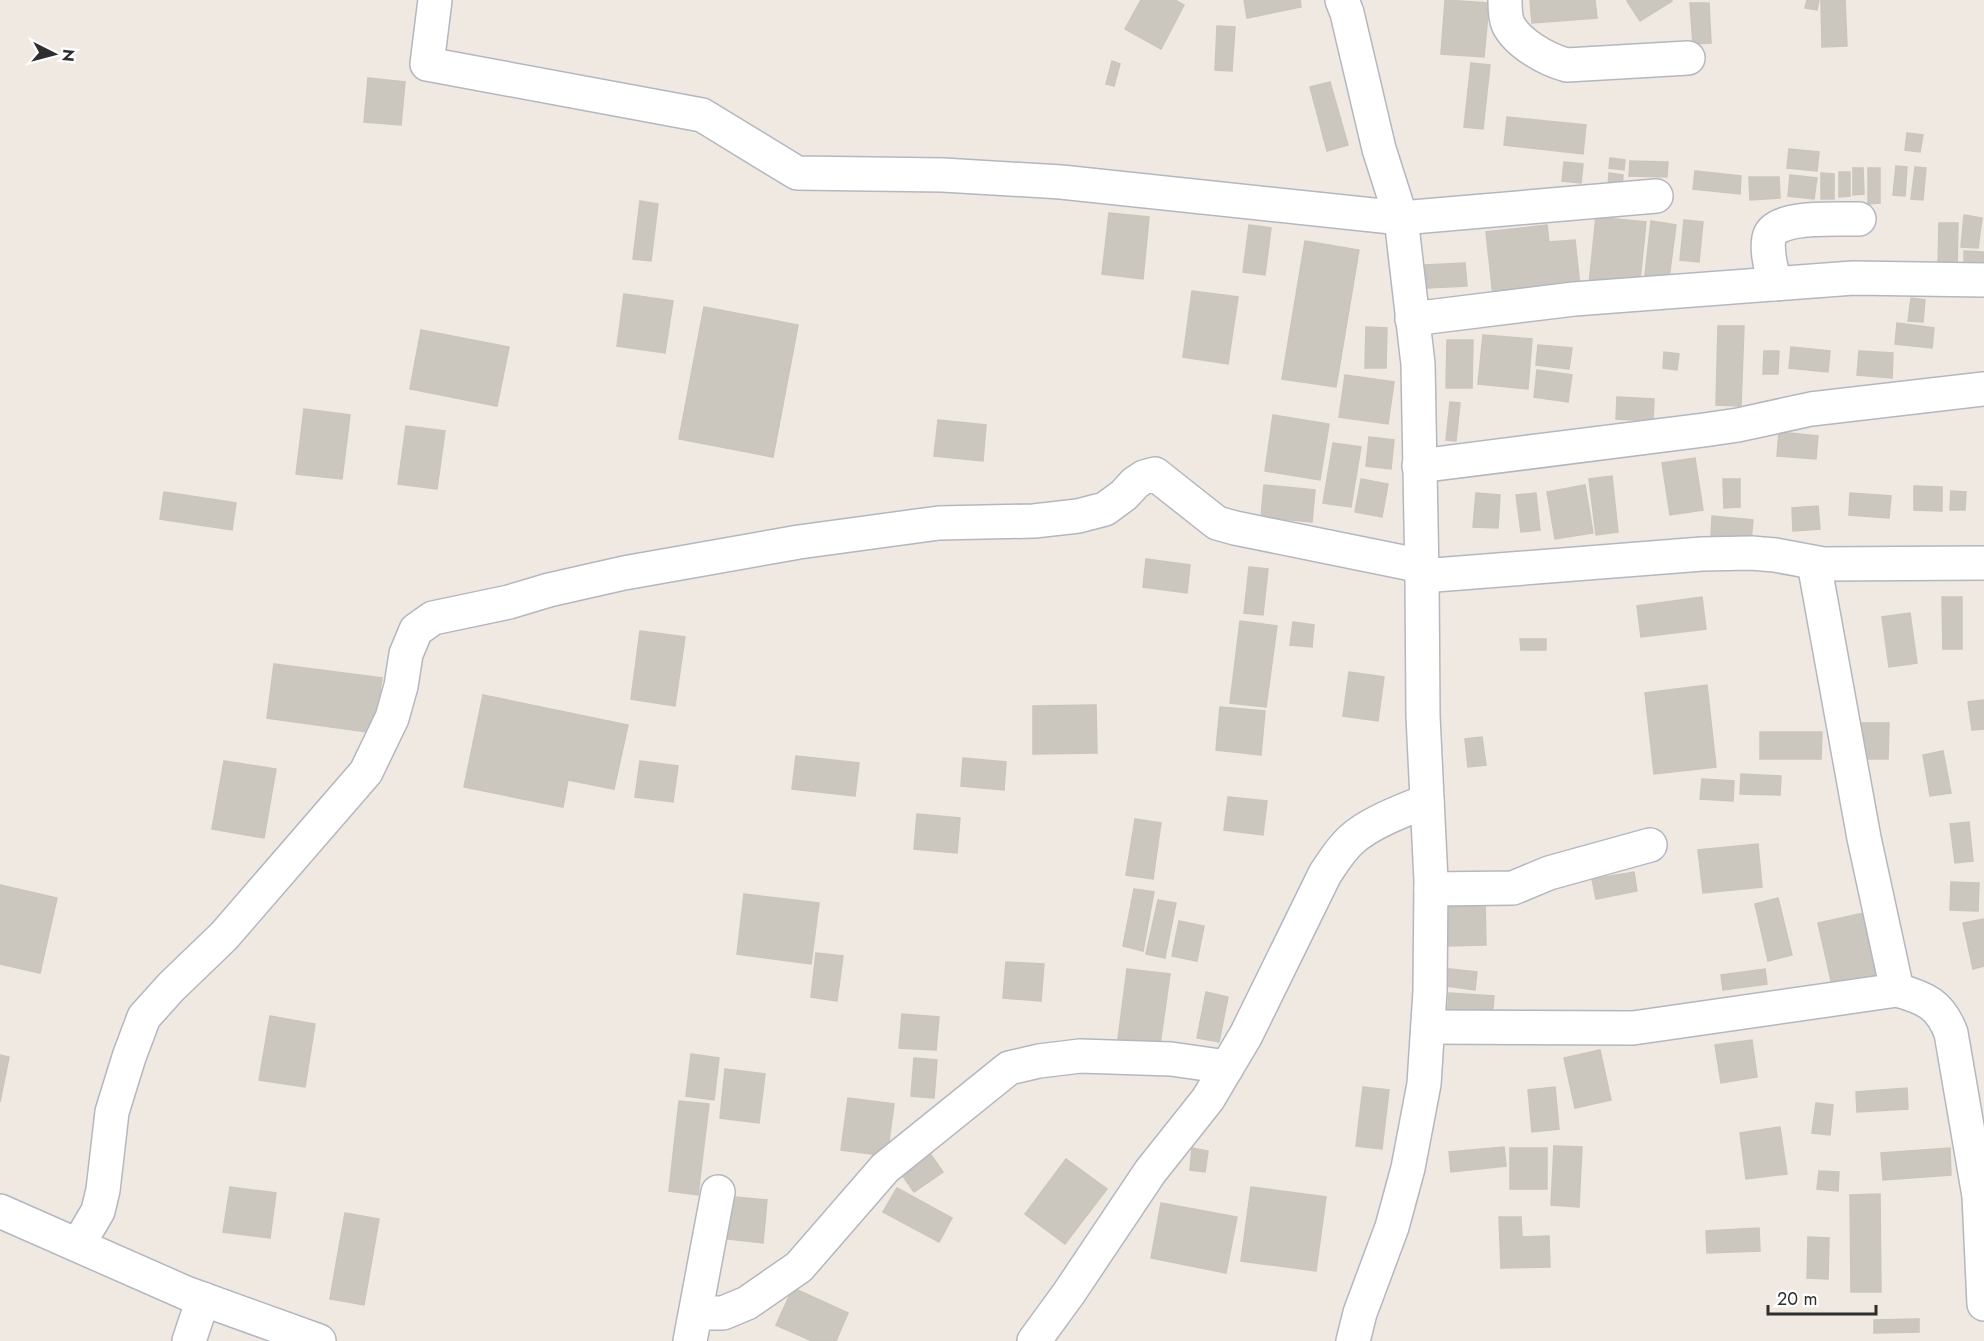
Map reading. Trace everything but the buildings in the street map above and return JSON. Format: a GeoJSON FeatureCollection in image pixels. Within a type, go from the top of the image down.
{"type":"FeatureCollection","features":[{"type":"Feature","properties":{"kind":"street"},"geometry":{"type":"LineString","coordinates":[[435,0],[427,64],[702,115],[797,174],[943,175],[1061,182],[1401,218],[1656,196]]}},
{"type":"Feature","properties":{"kind":"street"},"geometry":{"type":"LineString","coordinates":[[1342,0],[1379,149],[1401,218],[1418,363],[1423,716],[1431,889],[1428,1027],[1424,1084],[1408,1168],[1392,1227],[1360,1313],[1353,1341]]}},
{"type":"Feature","properties":{"kind":"street"},"geometry":{"type":"LineString","coordinates":[[1504,0],[1506,22],[1513,32],[1535,51],[1554,62],[1567,65],[1688,58]]}},
{"type":"Feature","properties":{"kind":"street"},"geometry":{"type":"LineString","coordinates":[[1775,284],[1768,241],[1776,227],[1805,220],[1859,219]]}},
{"type":"Feature","properties":{"kind":"street"},"geometry":{"type":"LineString","coordinates":[[1412,319],[1574,299],[1853,278],[1984,280]]}},
{"type":"Feature","properties":{"kind":"street"},"geometry":{"type":"LineString","coordinates":[[1419,466],[1704,430],[1811,410],[1984,389]]}},
{"type":"Feature","properties":{"kind":"street"},"geometry":{"type":"LineString","coordinates":[[78,1245],[98,1211],[103,1190],[112,1112],[144,1017],[171,987],[224,936],[366,772],[392,718],[401,686],[406,654],[416,630],[433,618],[509,602],[549,590],[624,573],[800,542],[939,523],[1034,521],[1078,516],[1105,509],[1124,495],[1135,483],[1155,474],[1217,523],[1422,571],[1751,553],[1823,564],[1984,563]]}},
{"type":"Feature","properties":{"kind":"street"},"geometry":{"type":"LineString","coordinates":[[1814,563],[1864,838],[1897,990]]}},
{"type":"Feature","properties":{"kind":"street"},"geometry":{"type":"LineString","coordinates":[[1034,1341],[1150,1172],[1208,1099],[1246,1035],[1325,874],[1339,853],[1352,839],[1376,824],[1427,801]]}},
{"type":"Feature","properties":{"kind":"street"},"geometry":{"type":"LineString","coordinates":[[1431,889],[1513,888],[1549,873],[1650,845]]}},
{"type":"Feature","properties":{"kind":"street"},"geometry":{"type":"LineString","coordinates":[[1428,1027],[1633,1028],[1897,990],[1915,995],[1934,1005],[1946,1019],[1951,1033],[1979,1196],[1984,1290]]}},
{"type":"Feature","properties":{"kind":"street"},"geometry":{"type":"LineString","coordinates":[[693,1327],[747,1303],[799,1267],[885,1168],[1009,1068],[1080,1056],[1171,1059],[1227,1067]]}},
{"type":"Feature","properties":{"kind":"street"},"geometry":{"type":"LineString","coordinates":[[693,1327],[718,1192]]}},
{"type":"Feature","properties":{"kind":"street"},"geometry":{"type":"LineString","coordinates":[[0,1211],[202,1299],[319,1341]]}},
{"type":"Feature","properties":{"kind":"street"},"geometry":{"type":"LineString","coordinates":[[189,1341],[202,1299]]}}]}
